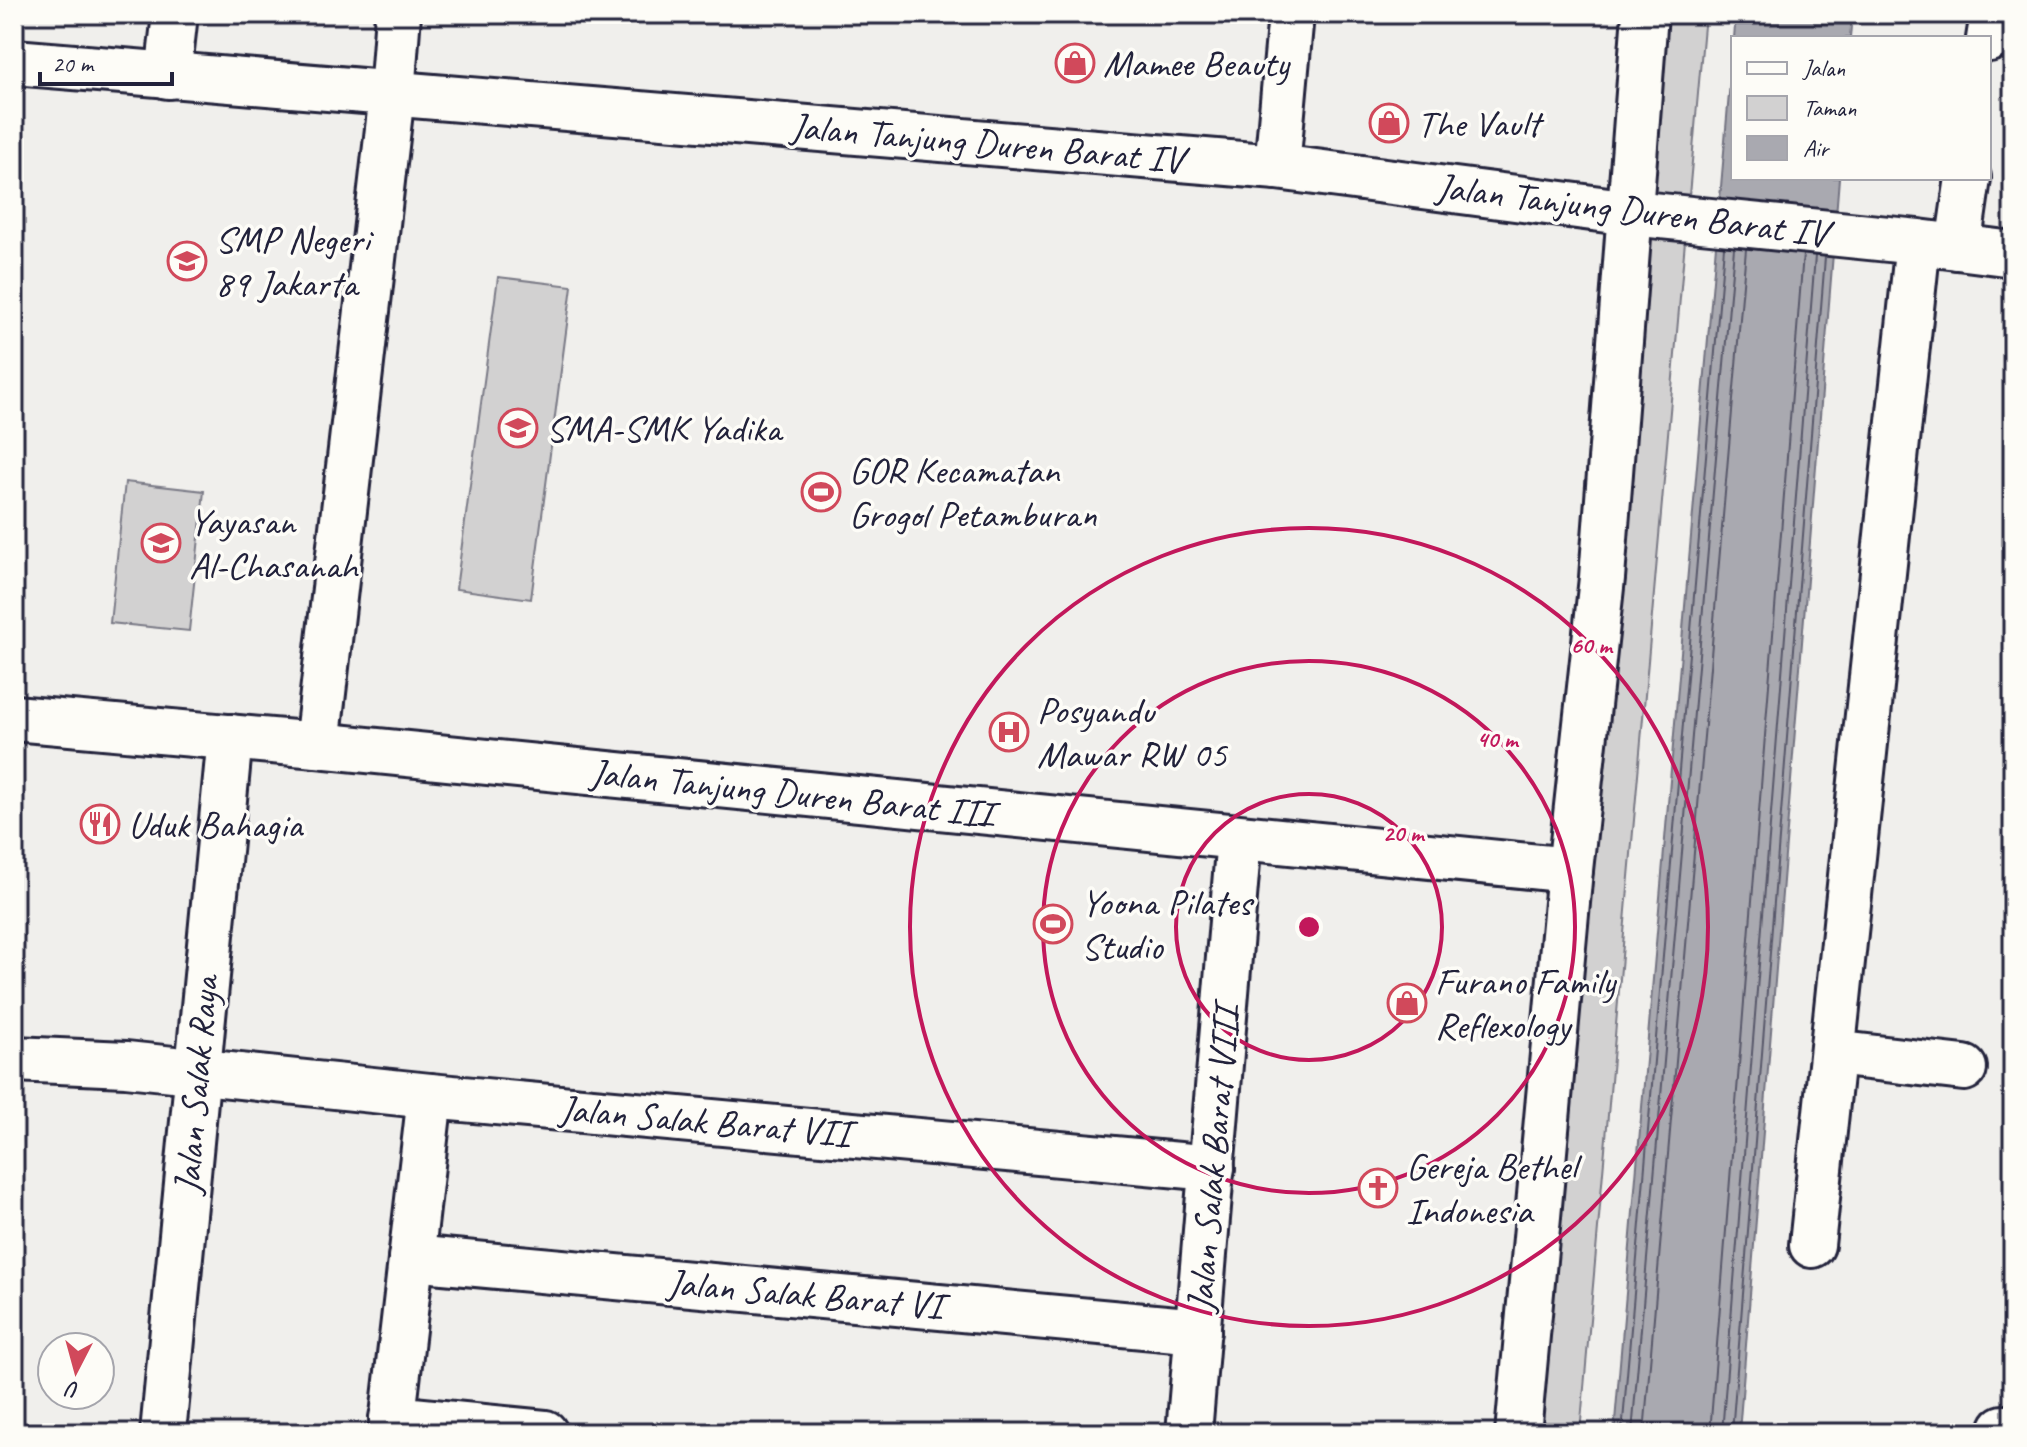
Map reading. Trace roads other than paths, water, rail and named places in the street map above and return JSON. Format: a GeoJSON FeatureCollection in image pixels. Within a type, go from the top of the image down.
{"type":"FeatureCollection","features":[{"type":"Feature","properties":{"kind":"street"},"geometry":{"type":"LineString","coordinates":[[168,76],[175,14]]}},
{"type":"Feature","properties":{"kind":"street"},"geometry":{"type":"LineString","coordinates":[[317,745],[392,94],[398,14]]}},
{"type":"Feature","properties":{"kind":"street"},"geometry":{"type":"LineString","coordinates":[[1277,167],[1291,14]]}},
{"type":"Feature","properties":{"kind":"street"},"geometry":{"type":"LineString","coordinates":[[1518,1433],[1570,870],[1640,214],[1645,14]]}},
{"type":"Feature","properties":{"kind":"street"},"geometry":{"type":"LineString","coordinates":[[1989,36],[1993,14]]}},
{"type":"Feature","properties":{"kind":"street","name":"Jalan Tanjung Duren Barat IV"},"geometry":{"type":"LineString","coordinates":[[14,62],[1277,167],[1640,214],[2013,254]]}},
{"type":"Feature","properties":{"kind":"street"},"geometry":{"type":"LineString","coordinates":[[1812,1245],[1833,1053],[1938,244],[1967,180]]}},
{"type":"Feature","properties":{"kind":"street","name":"Jalan Tanjung Duren Barat III"},"geometry":{"type":"LineString","coordinates":[[14,718],[317,745],[1570,870]]}},
{"type":"Feature","properties":{"kind":"street","name":"Jalan Salak Raya"},"geometry":{"type":"LineString","coordinates":[[163,1433],[230,737]]}},
{"type":"Feature","properties":{"kind":"street","name":"Jalan Salak Barat VIII"},"geometry":{"type":"LineString","coordinates":[[1189,1433],[1239,838]]}},
{"type":"Feature","properties":{"kind":"street"},"geometry":{"type":"LineString","coordinates":[[1833,1053],[1964,1068]]}},
{"type":"Feature","properties":{"kind":"street","name":"Jalan Salak Barat VII"},"geometry":{"type":"LineString","coordinates":[[14,1059],[126,1064],[430,1096],[1212,1168]]}},
{"type":"Feature","properties":{"kind":"street"},"geometry":{"type":"LineString","coordinates":[[430,1096],[392,1426],[545,1433]]}},
{"type":"Feature","properties":{"kind":"street","name":"Jalan Salak Barat VI"},"geometry":{"type":"LineString","coordinates":[[411,1258],[1198,1331]]}},
{"type":"Feature","properties":{"kind":"water"},"geometry":{"type":"Polygon","coordinates":[[[1736,14],[1852,14],[1850,36],[1734,36],[1736,14]]]}},
{"type":"Feature","properties":{"kind":"water"},"geometry":{"type":"Polygon","coordinates":[[[1731,70],[1731,180],[1839,180],[1739,1433],[1614,1433],[1731,70]]]}},
{"type":"Feature","properties":{"kind":"place","name":"Mamee Beauty"},"geometry":{"type":"Point","coordinates":[1075,63]}},
{"type":"Feature","properties":{"kind":"place","name":"The Vault"},"geometry":{"type":"Point","coordinates":[1389,123]}},
{"type":"Feature","properties":{"kind":"place","name":"SMP Negeri 89 Jakarta"},"geometry":{"type":"Point","coordinates":[187,261]}},
{"type":"Feature","properties":{"kind":"place","name":"SMA-SMK Yadika"},"geometry":{"type":"Point","coordinates":[518,428]}},
{"type":"Feature","properties":{"kind":"place","name":"GOR Kecamatan Grogol Petamburan"},"geometry":{"type":"Point","coordinates":[821,492]}},
{"type":"Feature","properties":{"kind":"place","name":"Yayasan Al-Chasanah"},"geometry":{"type":"Point","coordinates":[161,543]}},
{"type":"Feature","properties":{"kind":"place","name":"Posyandu Mawar RW 05"},"geometry":{"type":"Point","coordinates":[1009,732]}},
{"type":"Feature","properties":{"kind":"place","name":"Uduk Bahagia"},"geometry":{"type":"Point","coordinates":[100,824]}},
{"type":"Feature","properties":{"kind":"place","name":"Yoona Pilates Studio"},"geometry":{"type":"Point","coordinates":[1053,924]}},
{"type":"Feature","properties":{"kind":"place","name":"Furano Family Reflexology"},"geometry":{"type":"Point","coordinates":[1407,1003]}},
{"type":"Feature","properties":{"kind":"place","name":"Gereja Bethel Indonesia"},"geometry":{"type":"Point","coordinates":[1378,1188]}}]}
